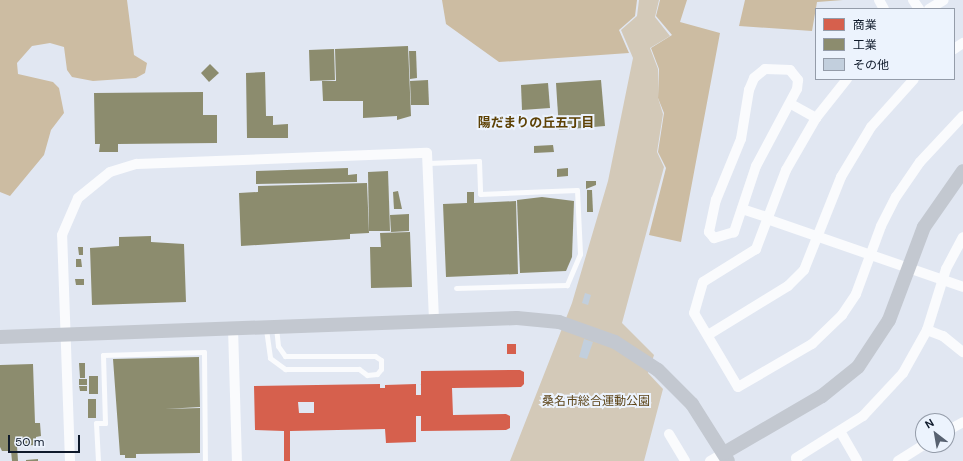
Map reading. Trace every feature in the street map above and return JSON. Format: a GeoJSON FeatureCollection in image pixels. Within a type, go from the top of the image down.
{"type":"FeatureCollection","features":[{"type":"Feature","properties":{"kind":"street"},"geometry":{"type":"LineString","coordinates":[[931,8],[944,0]]}},
{"type":"Feature","properties":{"kind":"street"},"geometry":{"type":"LineString","coordinates":[[770,69],[794,73],[798,85],[791,104],[763,152],[734,232],[718,238],[710,236],[716,200],[741,138],[754,78],[770,69]]}},
{"type":"Feature","properties":{"kind":"street"},"geometry":{"type":"LineString","coordinates":[[846,80],[816,118],[786,170],[756,249],[703,282],[694,313],[738,387],[828,330],[856,294],[870,253],[886,215],[908,179],[963,116]]}},
{"type":"Feature","properties":{"kind":"street"},"geometry":{"type":"LineString","coordinates":[[708,336],[788,286],[808,263],[841,177],[871,127],[913,80]]}},
{"type":"Feature","properties":{"kind":"street"},"geometry":{"type":"LineString","coordinates":[[791,104],[816,118]]}},
{"type":"Feature","properties":{"kind":"street"},"geometry":{"type":"LineString","coordinates":[[70,461],[61,249],[64,225],[78,198],[110,172],[137,164],[427,153],[434,320]]}},
{"type":"Feature","properties":{"kind":"street"},"geometry":{"type":"LineString","coordinates":[[710,461],[726,457],[822,396],[858,367],[889,320],[906,267],[936,206],[963,171]]}},
{"type":"Feature","properties":{"kind":"street"},"geometry":{"type":"LineString","coordinates":[[742,209],[963,287]]}},
{"type":"Feature","properties":{"kind":"street"},"geometry":{"type":"LineString","coordinates":[[797,461],[796,458],[840,431],[888,392],[910,363],[927,330],[943,280],[963,237]]}},
{"type":"Feature","properties":{"kind":"street"},"geometry":{"type":"LineString","coordinates":[[0,337],[434,320],[537,319],[582,328],[615,342],[646,361],[683,393],[726,457]]}},
{"type":"Feature","properties":{"kind":"street"},"geometry":{"type":"LineString","coordinates":[[233,328],[238,461]]}},
{"type":"Feature","properties":{"kind":"street"},"geometry":{"type":"LineString","coordinates":[[927,330],[943,336],[963,352]]}},
{"type":"Feature","properties":{"kind":"street"},"geometry":{"type":"LineString","coordinates":[[840,431],[857,461]]}},
{"type":"Feature","properties":{"kind":"street"},"geometry":{"type":"LineString","coordinates":[[669,434],[685,461]]}},
{"type":"Feature","properties":{"kind":"street"},"geometry":{"type":"LineString","coordinates":[[898,461],[915,451]]}},
{"type":"Feature","properties":{"kind":"lane"},"geometry":{"type":"LineString","coordinates":[[428,163],[479,161],[480,194],[577,190],[580,254],[567,285],[456,288]]}},
{"type":"Feature","properties":{"kind":"lane"},"geometry":{"type":"LineString","coordinates":[[271,326],[278,346],[285,356],[375,356],[381,360],[381,369],[377,374],[367,375],[359,370],[285,369],[270,358],[271,326]]}},
{"type":"Feature","properties":{"kind":"lane"},"geometry":{"type":"LineString","coordinates":[[98,461],[96,423],[105,423],[102,355],[204,352],[204,461]]}},
{"type":"Feature","properties":{"kind":"green space","name":"桑名市総合運動公園"},"geometry":{"type":"Polygon","coordinates":[[[639,0],[659,0],[655,17],[670,36],[650,48],[658,69],[658,98],[663,114],[657,152],[664,167],[622,323],[654,355],[648,373],[663,389],[644,461],[510,461],[572,303],[608,181],[633,58],[621,30],[637,16],[639,0]]]}},
{"type":"Feature","properties":{"kind":"shaded area"},"geometry":{"type":"Polygon","coordinates":[[[0,0],[127,0],[134,55],[147,63],[145,73],[136,78],[93,81],[72,77],[67,70],[64,47],[50,43],[32,46],[17,63],[18,74],[53,82],[59,88],[64,113],[51,130],[44,155],[10,196],[0,192],[0,0]]]}},
{"type":"Feature","properties":{"kind":"shaded area"},"geometry":{"type":"Polygon","coordinates":[[[442,0],[637,0],[635,16],[619,30],[629,53],[499,62],[446,24],[442,0]]]}},
{"type":"Feature","properties":{"kind":"shaded area"},"geometry":{"type":"Polygon","coordinates":[[[660,0],[687,0],[680,22],[720,33],[681,242],[649,235],[666,168],[658,152],[664,113],[658,98],[659,69],[651,48],[672,35],[656,16],[660,0]]]}},
{"type":"Feature","properties":{"kind":"shaded area"},"geometry":{"type":"Polygon","coordinates":[[[745,0],[843,0],[817,2],[812,31],[739,26],[745,0]]]}},
{"type":"Feature","properties":{"kind":"building: 商業"},"geometry":{"type":"Polygon","coordinates":[[[507,344],[516,344],[516,354],[507,354],[507,344]]]}},
{"type":"Feature","properties":{"kind":"building: 商業"},"geometry":{"type":"Polygon","coordinates":[[[520,370],[524,372],[524,384],[521,387],[452,388],[453,415],[506,414],[510,416],[510,428],[506,430],[421,431],[421,416],[416,416],[416,442],[386,443],[385,429],[290,431],[290,461],[284,461],[284,431],[255,430],[254,386],[380,384],[380,388],[385,388],[385,385],[416,384],[416,395],[421,395],[421,371],[520,370]],[[298,402],[299,413],[314,413],[314,402],[298,402]]]}},
{"type":"Feature","properties":{"kind":"building: 工業"},"geometry":{"type":"Polygon","coordinates":[[[408,46],[411,116],[397,120],[397,116],[363,118],[363,101],[323,101],[322,81],[336,81],[335,49],[408,46]]]}},
{"type":"Feature","properties":{"kind":"building: 工業"},"geometry":{"type":"Polygon","coordinates":[[[334,49],[335,80],[310,81],[309,50],[334,49]]]}},
{"type":"Feature","properties":{"kind":"building: 工業"},"geometry":{"type":"Polygon","coordinates":[[[409,51],[416,51],[417,78],[410,79],[409,51]]]}},
{"type":"Feature","properties":{"kind":"building: 工業"},"geometry":{"type":"Polygon","coordinates":[[[210,64],[219,73],[209,82],[201,73],[210,64]]]}},
{"type":"Feature","properties":{"kind":"building: 工業"},"geometry":{"type":"Polygon","coordinates":[[[265,72],[266,116],[273,116],[273,125],[288,124],[288,138],[247,138],[246,73],[265,72]]]}},
{"type":"Feature","properties":{"kind":"building: 工業"},"geometry":{"type":"Polygon","coordinates":[[[428,80],[429,105],[411,105],[410,81],[428,80]]]}},
{"type":"Feature","properties":{"kind":"building: 工業"},"geometry":{"type":"Polygon","coordinates":[[[601,80],[605,126],[559,130],[556,83],[601,80]]]}},
{"type":"Feature","properties":{"kind":"building: 工業"},"geometry":{"type":"Polygon","coordinates":[[[548,83],[550,108],[522,110],[521,85],[548,83]]]}},
{"type":"Feature","properties":{"kind":"building: 工業"},"geometry":{"type":"Polygon","coordinates":[[[203,92],[203,115],[217,115],[217,143],[118,144],[118,152],[99,152],[100,144],[95,144],[94,93],[203,92]]]}},
{"type":"Feature","properties":{"kind":"building: 工業"},"geometry":{"type":"Polygon","coordinates":[[[553,145],[554,152],[534,153],[534,146],[553,145]]]}},
{"type":"Feature","properties":{"kind":"building: 工業"},"geometry":{"type":"Polygon","coordinates":[[[348,168],[348,175],[357,174],[357,182],[256,184],[256,171],[348,168]]]}},
{"type":"Feature","properties":{"kind":"building: 工業"},"geometry":{"type":"Polygon","coordinates":[[[568,168],[568,176],[557,177],[557,169],[568,168]]]}},
{"type":"Feature","properties":{"kind":"building: 工業"},"geometry":{"type":"Polygon","coordinates":[[[388,171],[390,231],[369,231],[368,172],[388,171]]]}},
{"type":"Feature","properties":{"kind":"building: 工業"},"geometry":{"type":"Polygon","coordinates":[[[586,181],[596,181],[596,185],[586,189],[586,181]]]}},
{"type":"Feature","properties":{"kind":"building: 工業"},"geometry":{"type":"Polygon","coordinates":[[[367,183],[369,233],[350,234],[350,239],[241,246],[239,193],[258,192],[258,186],[367,183]]]}},
{"type":"Feature","properties":{"kind":"building: 工業"},"geometry":{"type":"Polygon","coordinates":[[[587,190],[592,190],[593,212],[587,212],[587,190]]]}},
{"type":"Feature","properties":{"kind":"building: 工業"},"geometry":{"type":"Polygon","coordinates":[[[398,191],[402,209],[394,209],[393,192],[398,191]]]}},
{"type":"Feature","properties":{"kind":"building: 工業"},"geometry":{"type":"Polygon","coordinates":[[[467,192],[474,192],[474,203],[516,201],[518,274],[446,277],[443,204],[467,203],[467,192]]]}},
{"type":"Feature","properties":{"kind":"building: 工業"},"geometry":{"type":"Polygon","coordinates":[[[542,197],[574,201],[572,257],[566,271],[520,273],[517,200],[542,197]]]}},
{"type":"Feature","properties":{"kind":"building: 工業"},"geometry":{"type":"Polygon","coordinates":[[[409,214],[409,231],[391,232],[390,215],[409,214]]]}},
{"type":"Feature","properties":{"kind":"building: 工業"},"geometry":{"type":"Polygon","coordinates":[[[410,232],[412,287],[371,288],[370,247],[381,247],[380,233],[410,232]]]}},
{"type":"Feature","properties":{"kind":"building: 工業"},"geometry":{"type":"Polygon","coordinates":[[[151,236],[151,242],[184,244],[186,302],[92,305],[90,248],[119,246],[119,237],[151,236]]]}},
{"type":"Feature","properties":{"kind":"building: 工業"},"geometry":{"type":"Polygon","coordinates":[[[78,247],[83,247],[83,255],[79,255],[78,247]]]}},
{"type":"Feature","properties":{"kind":"building: 工業"},"geometry":{"type":"Polygon","coordinates":[[[76,259],[81,259],[82,267],[76,267],[76,259]]]}},
{"type":"Feature","properties":{"kind":"building: 工業"},"geometry":{"type":"Polygon","coordinates":[[[75,279],[84,279],[84,285],[76,285],[75,279]]]}},
{"type":"Feature","properties":{"kind":"building: 工業"},"geometry":{"type":"Polygon","coordinates":[[[199,357],[200,407],[165,409],[200,408],[200,453],[136,454],[136,458],[125,458],[125,455],[120,455],[113,359],[199,357]]]}},
{"type":"Feature","properties":{"kind":"building: 工業"},"geometry":{"type":"Polygon","coordinates":[[[79,363],[85,363],[85,378],[80,378],[79,363]]]}},
{"type":"Feature","properties":{"kind":"building: 工業"},"geometry":{"type":"Polygon","coordinates":[[[33,364],[35,423],[40,423],[41,436],[36,437],[36,445],[17,446],[18,461],[12,461],[11,451],[2,451],[0,447],[0,365],[33,364]]]}},
{"type":"Feature","properties":{"kind":"building: 工業"},"geometry":{"type":"Polygon","coordinates":[[[89,376],[98,376],[98,394],[89,394],[89,376]]]}},
{"type":"Feature","properties":{"kind":"building: 工業"},"geometry":{"type":"Polygon","coordinates":[[[79,379],[87,379],[87,385],[79,385],[79,379]]]}},
{"type":"Feature","properties":{"kind":"building: 工業"},"geometry":{"type":"Polygon","coordinates":[[[79,386],[87,386],[87,391],[80,391],[79,386]]]}},
{"type":"Feature","properties":{"kind":"building: 工業"},"geometry":{"type":"Polygon","coordinates":[[[88,399],[96,399],[96,418],[88,418],[88,399]]]}},
{"type":"Feature","properties":{"kind":"building: 工業"},"geometry":{"type":"Polygon","coordinates":[[[38,459],[38,461],[26,461],[26,460],[38,459]]]}},
{"type":"Feature","properties":{"kind":"building: その他"},"geometry":{"type":"Polygon","coordinates":[[[585,293],[591,295],[588,305],[582,303],[585,293]]]}},
{"type":"Feature","properties":{"kind":"building: その他"},"geometry":{"type":"Polygon","coordinates":[[[584,339],[593,342],[587,359],[579,357],[584,339]]]}},
{"type":"Feature","properties":{"kind":"district","name":"陽だまりの丘五丁目"},"geometry":{"type":"Point","coordinates":[536,123]}}]}
